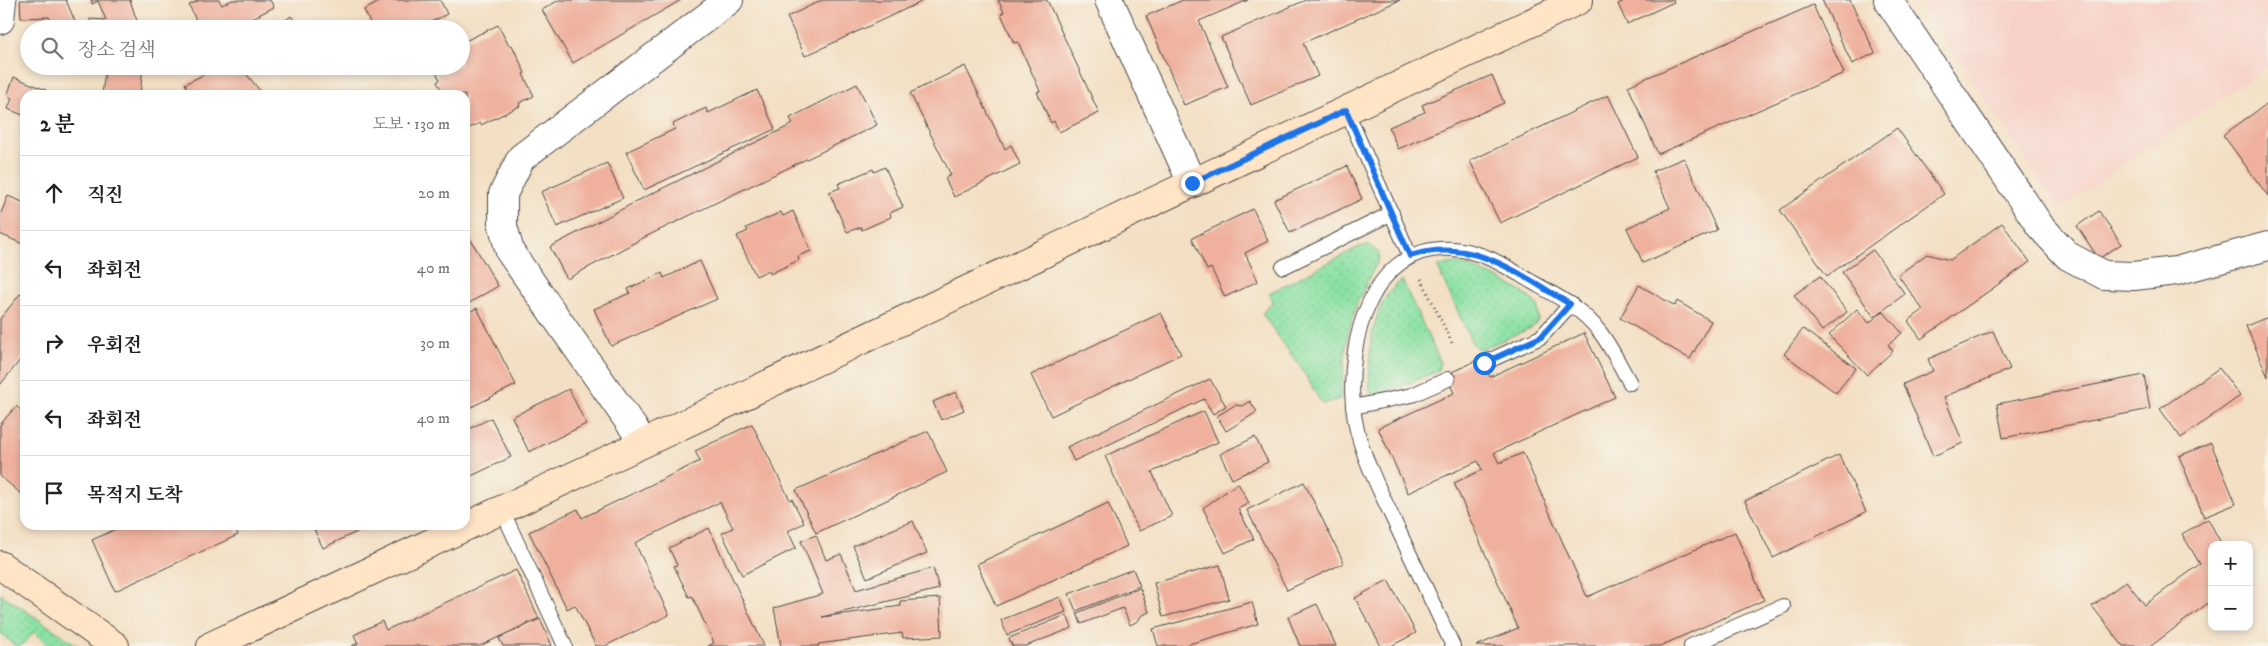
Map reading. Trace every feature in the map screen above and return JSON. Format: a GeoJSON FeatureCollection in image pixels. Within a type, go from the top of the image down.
{"type":"FeatureCollection","features":[{"type":"Feature","properties":{"kind":"main road"},"geometry":{"type":"LineString","coordinates":[[470,525],[1579,0]]}},
{"type":"Feature","properties":{"kind":"main road"},"geometry":{"type":"LineString","coordinates":[[212,646],[459,530]]}},
{"type":"Feature","properties":{"kind":"main road"},"geometry":{"type":"LineString","coordinates":[[0,565],[115,646]]}},
{"type":"Feature","properties":{"kind":"street"},"geometry":{"type":"LineString","coordinates":[[0,20],[2,0]]}},
{"type":"Feature","properties":{"kind":"street"},"geometry":{"type":"LineString","coordinates":[[644,444],[510,252],[503,226],[503,194],[521,158],[728,0]]}},
{"type":"Feature","properties":{"kind":"street"},"geometry":{"type":"LineString","coordinates":[[1109,0],[1192,183]]}},
{"type":"Feature","properties":{"kind":"street"},"geometry":{"type":"LineString","coordinates":[[1122,28],[1132,0]]}},
{"type":"Feature","properties":{"kind":"street"},"geometry":{"type":"LineString","coordinates":[[1888,0],[2040,226],[2068,256],[2104,275],[2134,276],[2176,271],[2268,246]]}},
{"type":"Feature","properties":{"kind":"lane"},"geometry":{"type":"LineString","coordinates":[[1346,110],[1410,256]]}},
{"type":"Feature","properties":{"kind":"lane"},"geometry":{"type":"LineString","coordinates":[[1283,267],[1392,213]]}},
{"type":"Feature","properties":{"kind":"lane"},"geometry":{"type":"LineString","coordinates":[[1453,646],[1382,495],[1361,444],[1353,407],[1352,380],[1356,342],[1365,310],[1382,280],[1410,256],[1430,250],[1454,249],[1491,258],[1570,304],[1599,330],[1630,383]]}},
{"type":"Feature","properties":{"kind":"lane"},"geometry":{"type":"LineString","coordinates":[[1484,363],[1541,337],[1570,304]]}},
{"type":"Feature","properties":{"kind":"lane"},"geometry":{"type":"LineString","coordinates":[[1353,407],[1412,395],[1448,379]]}},
{"type":"Feature","properties":{"kind":"lane"},"geometry":{"type":"LineString","coordinates":[[502,510],[565,646]]}},
{"type":"Feature","properties":{"kind":"lane"},"geometry":{"type":"LineString","coordinates":[[1691,646],[1783,606]]}},
{"type":"Feature","properties":{"kind":"path"},"geometry":{"type":"LineString","coordinates":[[1419,277],[1453,345]]}},
{"type":"Feature","properties":{"kind":"shaded area"},"geometry":{"type":"Polygon","coordinates":[[[1919,0],[2268,0],[2268,67],[2059,209],[1919,0]]]}},
{"type":"Feature","properties":{"kind":"green space"},"geometry":{"type":"Polygon","coordinates":[[[1369,245],[1379,253],[1379,258],[1357,303],[1347,338],[1340,399],[1322,404],[1301,368],[1262,314],[1272,302],[1269,293],[1359,247],[1369,245]]]}},
{"type":"Feature","properties":{"kind":"green space"},"geometry":{"type":"Polygon","coordinates":[[[1455,263],[1488,274],[1530,298],[1538,305],[1538,321],[1531,328],[1480,350],[1473,345],[1437,266],[1455,263]]]}},
{"type":"Feature","properties":{"kind":"green space"},"geometry":{"type":"Polygon","coordinates":[[[1402,280],[1440,361],[1438,371],[1380,395],[1370,393],[1371,347],[1377,317],[1391,290],[1402,280]]]}},
{"type":"Feature","properties":{"kind":"green space"},"geometry":{"type":"Polygon","coordinates":[[[1,594],[78,646],[49,646],[34,632],[21,646],[15,646],[0,632],[1,594]]]}},
{"type":"Feature","properties":{"kind":"building"},"geometry":{"type":"Polygon","coordinates":[[[20,0],[66,0],[74,20],[50,20],[49,17],[21,18],[20,0]]]}},
{"type":"Feature","properties":{"kind":"building"},"geometry":{"type":"Polygon","coordinates":[[[91,0],[130,0],[137,20],[106,20],[98,1],[92,4],[91,0]]]}},
{"type":"Feature","properties":{"kind":"building"},"geometry":{"type":"Polygon","coordinates":[[[200,0],[219,0],[222,5],[232,0],[270,0],[274,7],[249,20],[196,20],[189,5],[200,0]]]}},
{"type":"Feature","properties":{"kind":"building"},"geometry":{"type":"Polygon","coordinates":[[[383,0],[440,0],[447,14],[435,20],[369,20],[364,10],[383,0]]]}},
{"type":"Feature","properties":{"kind":"building"},"geometry":{"type":"Polygon","coordinates":[[[559,0],[681,0],[573,63],[542,10],[559,0]]]}},
{"type":"Feature","properties":{"kind":"building"},"geometry":{"type":"Polygon","coordinates":[[[822,0],[925,0],[805,56],[787,17],[822,0]]]}},
{"type":"Feature","properties":{"kind":"building"},"geometry":{"type":"Polygon","coordinates":[[[998,0],[1047,0],[1099,113],[1059,132],[1054,121],[1051,123],[1037,92],[1040,91],[1018,42],[1014,43],[1001,14],[1004,12],[998,0]]]}},
{"type":"Feature","properties":{"kind":"building"},"geometry":{"type":"Polygon","coordinates":[[[1183,0],[1248,0],[1199,21],[1228,87],[1184,105],[1146,16],[1183,0]]]}},
{"type":"Feature","properties":{"kind":"building"},"geometry":{"type":"Polygon","coordinates":[[[1306,0],[1400,0],[1303,43],[1318,76],[1251,105],[1221,37],[1306,0]]]}},
{"type":"Feature","properties":{"kind":"building"},"geometry":{"type":"Polygon","coordinates":[[[1626,0],[1673,0],[1674,2],[1627,24],[1618,4],[1626,0]]]}},
{"type":"Feature","properties":{"kind":"building"},"geometry":{"type":"Polygon","coordinates":[[[1822,0],[1850,0],[1875,53],[1852,64],[1822,0]]]}},
{"type":"Feature","properties":{"kind":"building"},"geometry":{"type":"Polygon","coordinates":[[[1813,5],[1844,73],[1658,154],[1628,86],[1813,5]]]}},
{"type":"Feature","properties":{"kind":"building"},"geometry":{"type":"Polygon","coordinates":[[[291,16],[294,20],[286,20],[291,16]]]}},
{"type":"Feature","properties":{"kind":"building"},"geometry":{"type":"Polygon","coordinates":[[[498,25],[509,46],[512,45],[534,96],[519,103],[520,106],[481,125],[480,123],[470,128],[470,90],[441,90],[437,82],[440,80],[438,75],[470,75],[470,39],[498,25]]]}},
{"type":"Feature","properties":{"kind":"building"},"geometry":{"type":"Polygon","coordinates":[[[965,66],[1005,149],[1011,145],[1020,164],[954,197],[945,178],[951,175],[910,93],[965,66]]]}},
{"type":"Feature","properties":{"kind":"building"},"geometry":{"type":"Polygon","coordinates":[[[104,75],[142,75],[141,90],[103,90],[104,75]]]}},
{"type":"Feature","properties":{"kind":"building"},"geometry":{"type":"Polygon","coordinates":[[[203,75],[247,75],[259,90],[188,90],[185,84],[203,75]]]}},
{"type":"Feature","properties":{"kind":"building"},"geometry":{"type":"Polygon","coordinates":[[[1492,75],[1504,103],[1398,149],[1389,127],[1425,112],[1422,105],[1492,75]]]}},
{"type":"Feature","properties":{"kind":"building"},"geometry":{"type":"Polygon","coordinates":[[[14,77],[46,90],[20,90],[20,114],[8,109],[12,98],[7,96],[14,77]]]}},
{"type":"Feature","properties":{"kind":"building"},"geometry":{"type":"Polygon","coordinates":[[[857,84],[877,125],[645,237],[567,279],[550,247],[647,196],[793,124],[790,118],[857,84]]]}},
{"type":"Feature","properties":{"kind":"building"},"geometry":{"type":"Polygon","coordinates":[[[757,90],[775,129],[644,190],[626,152],[675,129],[673,124],[706,108],[708,113],[757,90]]]}},
{"type":"Feature","properties":{"kind":"building"},"geometry":{"type":"Polygon","coordinates":[[[1608,95],[1638,157],[1500,223],[1470,161],[1608,95]]]}},
{"type":"Feature","properties":{"kind":"building"},"geometry":{"type":"Polygon","coordinates":[[[2268,103],[2268,196],[2223,135],[2268,103]]]}},
{"type":"Feature","properties":{"kind":"building"},"geometry":{"type":"Polygon","coordinates":[[[1897,128],[1944,194],[1827,276],[1780,210],[1897,128]]]}},
{"type":"Feature","properties":{"kind":"building"},"geometry":{"type":"Polygon","coordinates":[[[1684,158],[1717,230],[1643,263],[1627,228],[1670,208],[1653,171],[1684,158]]]}},
{"type":"Feature","properties":{"kind":"building"},"geometry":{"type":"Polygon","coordinates":[[[607,163],[623,198],[557,227],[541,192],[607,163]]]}},
{"type":"Feature","properties":{"kind":"building"},"geometry":{"type":"Polygon","coordinates":[[[1347,166],[1362,199],[1290,233],[1274,200],[1347,166]]]}},
{"type":"Feature","properties":{"kind":"building"},"geometry":{"type":"Polygon","coordinates":[[[885,167],[903,207],[890,213],[891,217],[862,230],[861,227],[847,232],[829,192],[840,188],[838,184],[873,169],[874,172],[885,167]]]}},
{"type":"Feature","properties":{"kind":"building"},"geometry":{"type":"Polygon","coordinates":[[[8,196],[20,201],[20,243],[0,234],[0,215],[8,196]]]}},
{"type":"Feature","properties":{"kind":"building"},"geometry":{"type":"Polygon","coordinates":[[[1253,209],[1268,241],[1245,253],[1258,281],[1225,297],[1211,268],[1207,270],[1192,238],[1253,209]]]}},
{"type":"Feature","properties":{"kind":"building"},"geometry":{"type":"Polygon","coordinates":[[[793,211],[811,251],[798,256],[799,260],[770,274],[769,270],[756,276],[737,236],[748,231],[746,228],[781,212],[783,216],[793,211]]]}},
{"type":"Feature","properties":{"kind":"building"},"geometry":{"type":"Polygon","coordinates":[[[2099,211],[2121,244],[2099,259],[2077,226],[2099,211]]]}},
{"type":"Feature","properties":{"kind":"building"},"geometry":{"type":"Polygon","coordinates":[[[2002,223],[2030,262],[1921,339],[1908,321],[1923,310],[1898,275],[1927,254],[1950,260],[2002,223]]]}},
{"type":"Feature","properties":{"kind":"building"},"geometry":{"type":"Polygon","coordinates":[[[470,238],[498,286],[470,302],[470,238]]]}},
{"type":"Feature","properties":{"kind":"building"},"geometry":{"type":"Polygon","coordinates":[[[1873,250],[1905,294],[1874,317],[1842,272],[1873,250]]]}},
{"type":"Feature","properties":{"kind":"building"},"geometry":{"type":"Polygon","coordinates":[[[700,261],[717,299],[611,346],[594,309],[630,293],[628,289],[662,273],[664,278],[700,261]]]}},
{"type":"Feature","properties":{"kind":"building"},"geometry":{"type":"Polygon","coordinates":[[[1820,276],[1847,312],[1822,331],[1794,295],[1820,276]]]}},
{"type":"Feature","properties":{"kind":"building"},"geometry":{"type":"Polygon","coordinates":[[[1639,285],[1675,306],[1677,301],[1711,321],[1690,359],[1620,318],[1639,285]]]}},
{"type":"Feature","properties":{"kind":"building"},"geometry":{"type":"Polygon","coordinates":[[[20,294],[20,360],[0,385],[0,319],[20,294]]]}},
{"type":"Feature","properties":{"kind":"building"},"geometry":{"type":"Polygon","coordinates":[[[477,308],[516,385],[470,408],[470,312],[477,308]]]}},
{"type":"Feature","properties":{"kind":"building"},"geometry":{"type":"Polygon","coordinates":[[[1857,309],[1869,323],[1883,311],[1902,333],[1888,345],[1893,351],[1867,375],[1829,335],[1857,309]]]}},
{"type":"Feature","properties":{"kind":"building"},"geometry":{"type":"Polygon","coordinates":[[[1161,313],[1181,354],[1051,416],[1031,375],[1161,313]]]}},
{"type":"Feature","properties":{"kind":"building"},"geometry":{"type":"Polygon","coordinates":[[[2268,317],[2268,377],[2246,326],[2268,317]]]}},
{"type":"Feature","properties":{"kind":"building"},"geometry":{"type":"Polygon","coordinates":[[[1803,329],[1856,368],[1836,393],[1784,354],[1803,329]]]}},
{"type":"Feature","properties":{"kind":"building"},"geometry":{"type":"Polygon","coordinates":[[[1993,331],[2010,369],[1944,397],[1963,443],[1933,456],[1903,384],[1933,371],[1928,359],[1993,331]]]}},
{"type":"Feature","properties":{"kind":"building"},"geometry":{"type":"Polygon","coordinates":[[[1584,333],[1615,397],[1494,453],[1499,463],[1523,453],[1587,597],[1735,532],[1764,600],[1660,646],[1476,646],[1518,628],[1454,483],[1482,470],[1478,461],[1408,493],[1378,428],[1454,393],[1446,375],[1481,358],[1490,377],[1584,333]]]}},
{"type":"Feature","properties":{"kind":"building"},"geometry":{"type":"Polygon","coordinates":[[[2219,368],[2240,396],[2181,438],[2160,409],[2219,368]]]}},
{"type":"Feature","properties":{"kind":"building"},"geometry":{"type":"Polygon","coordinates":[[[2144,375],[2150,409],[2003,438],[1997,404],[2144,375]]]}},
{"type":"Feature","properties":{"kind":"building"},"geometry":{"type":"Polygon","coordinates":[[[1210,379],[1226,406],[1213,414],[1204,399],[1074,461],[1067,447],[1210,379]]]}},
{"type":"Feature","properties":{"kind":"building"},"geometry":{"type":"Polygon","coordinates":[[[569,389],[586,424],[529,452],[512,417],[569,389]]]}},
{"type":"Feature","properties":{"kind":"building"},"geometry":{"type":"Polygon","coordinates":[[[956,392],[964,410],[941,420],[933,402],[956,392]]]}},
{"type":"Feature","properties":{"kind":"building"},"geometry":{"type":"Polygon","coordinates":[[[1250,401],[1257,412],[1226,431],[1217,416],[1235,405],[1242,406],[1250,401]]]}},
{"type":"Feature","properties":{"kind":"building"},"geometry":{"type":"Polygon","coordinates":[[[16,406],[20,410],[20,493],[0,476],[0,425],[16,406]]]}},
{"type":"Feature","properties":{"kind":"building"},"geometry":{"type":"Polygon","coordinates":[[[1204,411],[1218,442],[1152,472],[1172,516],[1139,531],[1105,456],[1204,411]]]}},
{"type":"Feature","properties":{"kind":"building"},"geometry":{"type":"Polygon","coordinates":[[[491,418],[511,457],[470,477],[470,428],[491,418]]]}},
{"type":"Feature","properties":{"kind":"building"},"geometry":{"type":"Polygon","coordinates":[[[752,424],[790,500],[792,499],[804,523],[788,531],[796,548],[742,575],[722,533],[733,528],[720,502],[635,543],[669,615],[605,646],[596,646],[575,605],[567,609],[529,532],[578,509],[582,518],[700,461],[695,451],[752,424]]]}},
{"type":"Feature","properties":{"kind":"building"},"geometry":{"type":"Polygon","coordinates":[[[928,431],[947,472],[816,533],[796,490],[928,431]]]}},
{"type":"Feature","properties":{"kind":"building"},"geometry":{"type":"Polygon","coordinates":[[[1255,437],[1268,462],[1232,479],[1220,454],[1255,437]]]}},
{"type":"Feature","properties":{"kind":"building"},"geometry":{"type":"Polygon","coordinates":[[[2211,443],[2236,504],[2204,517],[2179,456],[2211,443]]]}},
{"type":"Feature","properties":{"kind":"building"},"geometry":{"type":"Polygon","coordinates":[[[1839,455],[1866,512],[1773,558],[1745,501],[1839,455]]]}},
{"type":"Feature","properties":{"kind":"building"},"geometry":{"type":"Polygon","coordinates":[[[1304,482],[1344,563],[1287,590],[1247,510],[1304,482]]]}},
{"type":"Feature","properties":{"kind":"building"},"geometry":{"type":"Polygon","coordinates":[[[1238,483],[1249,503],[1238,509],[1254,539],[1225,553],[1203,508],[1238,483]]]}},
{"type":"Feature","properties":{"kind":"building"},"geometry":{"type":"Polygon","coordinates":[[[1108,503],[1127,546],[996,606],[977,564],[1108,503]]]}},
{"type":"Feature","properties":{"kind":"building"},"geometry":{"type":"Polygon","coordinates":[[[2208,519],[2220,541],[2208,541],[2208,603],[2151,646],[2123,646],[2092,606],[2126,581],[2145,605],[2200,564],[2182,534],[2208,519]]]}},
{"type":"Feature","properties":{"kind":"building"},"geometry":{"type":"Polygon","coordinates":[[[913,521],[927,553],[867,578],[853,546],[913,521]]]}},
{"type":"Feature","properties":{"kind":"building"},"geometry":{"type":"Polygon","coordinates":[[[709,528],[764,646],[708,646],[714,643],[692,596],[689,597],[674,566],[677,565],[669,548],[709,528]]]}},
{"type":"Feature","properties":{"kind":"building"},"geometry":{"type":"Polygon","coordinates":[[[114,530],[236,530],[238,535],[115,591],[92,540],[114,530]]]}},
{"type":"Feature","properties":{"kind":"building"},"geometry":{"type":"Polygon","coordinates":[[[314,530],[361,530],[323,548],[314,530]]]}},
{"type":"Feature","properties":{"kind":"building"},"geometry":{"type":"Polygon","coordinates":[[[816,535],[826,560],[841,554],[856,590],[933,568],[939,589],[822,617],[901,606],[900,601],[940,598],[942,636],[903,638],[902,633],[818,644],[819,646],[781,646],[774,608],[823,594],[801,541],[816,535]]]}},
{"type":"Feature","properties":{"kind":"building"},"geometry":{"type":"Polygon","coordinates":[[[1220,565],[1229,599],[1163,617],[1154,583],[1220,565]]]}},
{"type":"Feature","properties":{"kind":"building"},"geometry":{"type":"Polygon","coordinates":[[[1133,569],[1140,586],[1076,611],[1069,594],[1133,569]]]}},
{"type":"Feature","properties":{"kind":"building"},"geometry":{"type":"Polygon","coordinates":[[[516,570],[539,618],[480,646],[352,646],[358,643],[354,635],[382,621],[386,630],[516,570]]]}},
{"type":"Feature","properties":{"kind":"building"},"geometry":{"type":"Polygon","coordinates":[[[1388,580],[1416,633],[1391,646],[1381,646],[1355,598],[1388,580]]]}},
{"type":"Feature","properties":{"kind":"building"},"geometry":{"type":"Polygon","coordinates":[[[1140,588],[1149,612],[1141,616],[1138,621],[1130,625],[1123,608],[1081,624],[1077,613],[1140,588]]]}},
{"type":"Feature","properties":{"kind":"building"},"geometry":{"type":"Polygon","coordinates":[[[1060,597],[1066,612],[1007,635],[1001,620],[1060,597]]]}},
{"type":"Feature","properties":{"kind":"building"},"geometry":{"type":"Polygon","coordinates":[[[1252,602],[1258,624],[1182,646],[1158,646],[1153,629],[1252,602]]]}},
{"type":"Feature","properties":{"kind":"building"},"geometry":{"type":"Polygon","coordinates":[[[1317,604],[1336,646],[1300,646],[1288,617],[1317,604]]]}},
{"type":"Feature","properties":{"kind":"building"},"geometry":{"type":"Polygon","coordinates":[[[1067,615],[1072,628],[1026,646],[1012,646],[1009,638],[1067,615]]]}},
{"type":"Feature","properties":{"kind":"building"},"geometry":{"type":"Polygon","coordinates":[[[540,619],[552,646],[503,646],[499,638],[540,619]]]}},
{"type":"Feature","properties":{"kind":"route"},"geometry":{"type":"LineString","coordinates":[[1192,183],[1346,110],[1410,256],[1430,250],[1454,249],[1491,258],[1570,304],[1554,325],[1541,337],[1484,363]]}}]}
